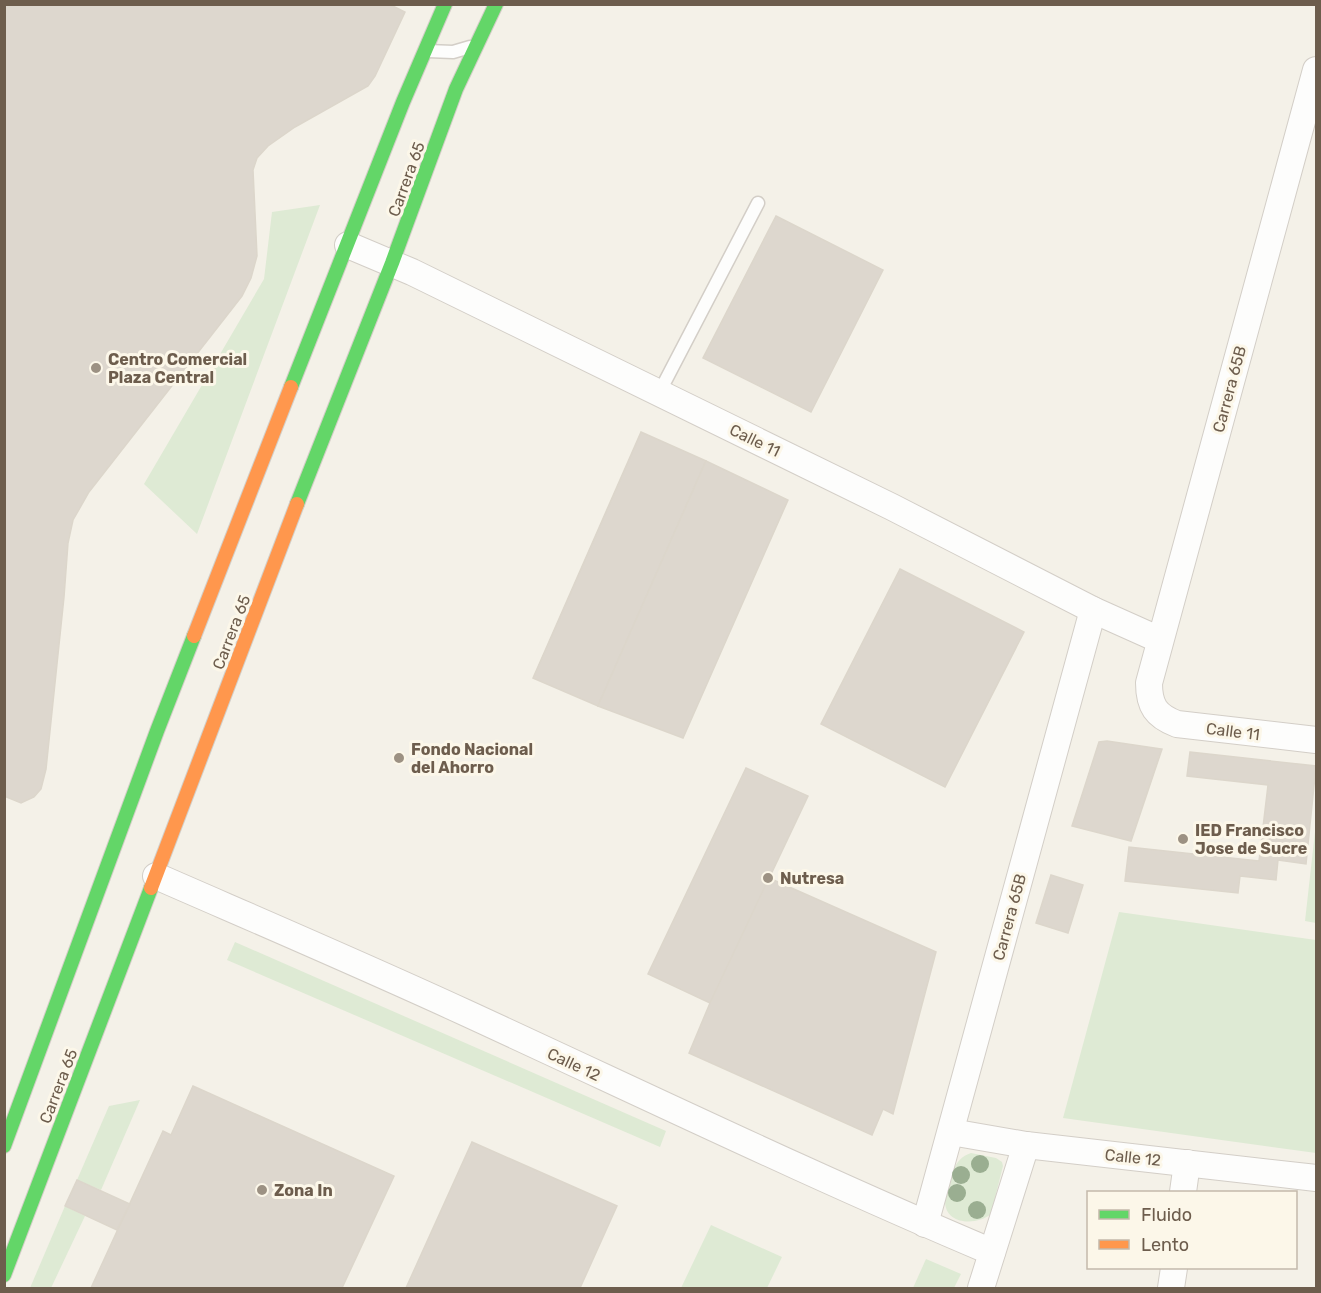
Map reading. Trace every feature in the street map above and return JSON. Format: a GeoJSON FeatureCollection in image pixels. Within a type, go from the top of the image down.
{"type":"FeatureCollection","features":[{"type":"Feature","properties":{"kind":"street","name":"Carrera 65"},"geometry":{"type":"LineString","coordinates":[[4,1146],[157,731],[424,51],[445,4]]}},
{"type":"Feature","properties":{"kind":"street","name":"Carrera 65"},"geometry":{"type":"LineString","coordinates":[[4,1275],[279,551],[392,263],[456,89],[496,4]]}},
{"type":"Feature","properties":{"kind":"street","name":"Carrera 65B"},"geometry":{"type":"LineString","coordinates":[[1155,709],[1149,696],[1149,683],[1317,70]]}},
{"type":"Feature","properties":{"kind":"street","name":"Calle 11"},"geometry":{"type":"LineString","coordinates":[[348,245],[392,263],[892,507],[1093,610],[1160,640]]}},
{"type":"Feature","properties":{"kind":"street","name":"Carrera 65B"},"geometry":{"type":"LineString","coordinates":[[925,1224],[1093,610]]}},
{"type":"Feature","properties":{"kind":"street","name":"Calle 11"},"geometry":{"type":"LineString","coordinates":[[1155,709],[1164,719],[1177,724],[1317,740]]}},
{"type":"Feature","properties":{"kind":"street","name":"Calle 12"},"geometry":{"type":"LineString","coordinates":[[156,876],[462,1011],[708,1126],[992,1252]]}},
{"type":"Feature","properties":{"kind":"street","name":"Calle 12"},"geometry":{"type":"LineString","coordinates":[[951,1132],[1026,1145],[1317,1178]]}},
{"type":"Feature","properties":{"kind":"street"},"geometry":{"type":"LineString","coordinates":[[981,1288],[1026,1145]]}},
{"type":"Feature","properties":{"kind":"street"},"geometry":{"type":"LineString","coordinates":[[1183,1191],[1187,1163]]}},
{"type":"Feature","properties":{"kind":"street"},"geometry":{"type":"LineString","coordinates":[[1171,1288],[1174,1269]]}},
{"type":"Feature","properties":{"kind":"lane"},"geometry":{"type":"LineString","coordinates":[[424,51],[453,52],[475,46]]}},
{"type":"Feature","properties":{"kind":"lane"},"geometry":{"type":"LineString","coordinates":[[658,393],[758,202]]}},
{"type":"Feature","properties":{"kind":"green space"},"geometry":{"type":"Polygon","coordinates":[[[320,205],[197,534],[144,484],[264,279],[272,212],[320,205]]]}},
{"type":"Feature","properties":{"kind":"green space"},"geometry":{"type":"Polygon","coordinates":[[[1316,823],[1316,923],[1305,921],[1316,823]]]}},
{"type":"Feature","properties":{"kind":"green space"},"geometry":{"type":"Polygon","coordinates":[[[1119,912],[1316,940],[1316,1153],[1063,1118],[1119,912]]]}},
{"type":"Feature","properties":{"kind":"green space"},"geometry":{"type":"Polygon","coordinates":[[[235,942],[666,1131],[660,1147],[227,960],[235,942]]]}},
{"type":"Feature","properties":{"kind":"green space"},"geometry":{"type":"Polygon","coordinates":[[[140,1100],[101,1190],[77,1180],[109,1106],[140,1100]]]}},
{"type":"Feature","properties":{"kind":"green space"},"geometry":{"type":"Polygon","coordinates":[[[971,1153],[996,1158],[1002,1162],[1003,1166],[991,1214],[978,1220],[963,1221],[951,1216],[945,1200],[955,1167],[961,1159],[971,1153]]]}},
{"type":"Feature","properties":{"kind":"green space"},"geometry":{"type":"Polygon","coordinates":[[[65,1206],[85,1216],[51,1288],[30,1288],[65,1206]]]}},
{"type":"Feature","properties":{"kind":"green space"},"geometry":{"type":"Polygon","coordinates":[[[711,1225],[782,1257],[767,1288],[681,1288],[711,1225]]]}},
{"type":"Feature","properties":{"kind":"green space"},"geometry":{"type":"Polygon","coordinates":[[[926,1259],[961,1274],[954,1288],[913,1288],[926,1259]]]}},
{"type":"Feature","properties":{"kind":"building","name":"Centro Comercial Plaza Central"},"geometry":{"type":"Polygon","coordinates":[[[4,4],[389,4],[405,12],[368,86],[295,127],[268,146],[257,158],[253,170],[257,256],[251,278],[242,296],[89,492],[73,520],[68,543],[46,769],[41,789],[34,797],[21,803],[4,796],[4,4]]]}},
{"type":"Feature","properties":{"kind":"building"},"geometry":{"type":"Polygon","coordinates":[[[776,216],[883,270],[811,412],[703,358],[776,216]]]}},
{"type":"Feature","properties":{"kind":"building"},"geometry":{"type":"Polygon","coordinates":[[[641,432],[706,461],[598,706],[533,678],[641,432]]]}},
{"type":"Feature","properties":{"kind":"building"},"geometry":{"type":"Polygon","coordinates":[[[706,461],[788,500],[683,738],[598,706],[706,461]]]}},
{"type":"Feature","properties":{"kind":"building"},"geometry":{"type":"Polygon","coordinates":[[[900,569],[1024,632],[945,787],[821,724],[900,569]]]}},
{"type":"Feature","properties":{"kind":"building"},"geometry":{"type":"Polygon","coordinates":[[[1107,741],[1162,749],[1131,841],[1072,826],[1099,742],[1107,741]]]}},
{"type":"Feature","properties":{"kind":"building"},"geometry":{"type":"Polygon","coordinates":[[[1190,752],[1316,766],[1306,864],[1278,860],[1276,880],[1240,876],[1238,893],[1125,881],[1129,847],[1259,861],[1268,785],[1187,776],[1190,752]]]}},
{"type":"Feature","properties":{"kind":"building"},"geometry":{"type":"Polygon","coordinates":[[[746,768],[808,796],[710,1003],[648,974],[746,768]]]}},
{"type":"Feature","properties":{"kind":"building"},"geometry":{"type":"Polygon","coordinates":[[[1051,875],[1083,885],[1068,933],[1036,923],[1051,875]]]}},
{"type":"Feature","properties":{"kind":"building"},"geometry":{"type":"Polygon","coordinates":[[[769,878],[936,952],[893,1114],[883,1109],[872,1135],[689,1053],[769,878]]]}},
{"type":"Feature","properties":{"kind":"building","name":"Zona In"},"geometry":{"type":"Polygon","coordinates":[[[193,1086],[394,1176],[342,1288],[91,1288],[163,1131],[171,1135],[193,1086]]]}},
{"type":"Feature","properties":{"kind":"building"},"geometry":{"type":"Polygon","coordinates":[[[472,1142],[617,1206],[580,1288],[406,1288],[472,1142]]]}},
{"type":"Feature","properties":{"kind":"building"},"geometry":{"type":"Polygon","coordinates":[[[77,1180],[130,1204],[117,1230],[65,1206],[77,1180]]]}},
{"type":"Feature","properties":{"kind":"traffic: fast"},"geometry":{"type":"LineString","coordinates":[[291,387],[403,102],[445,4]]}},
{"type":"Feature","properties":{"kind":"traffic: fast"},"geometry":{"type":"LineString","coordinates":[[297,504],[392,263],[456,89],[496,4]]}},
{"type":"Feature","properties":{"kind":"traffic: fast"},"geometry":{"type":"LineString","coordinates":[[4,1146],[194,636]]}},
{"type":"Feature","properties":{"kind":"traffic: fast"},"geometry":{"type":"LineString","coordinates":[[4,1275],[151,888]]}},
{"type":"Feature","properties":{"kind":"traffic: slow"},"geometry":{"type":"LineString","coordinates":[[194,636],[291,387]]}},
{"type":"Feature","properties":{"kind":"traffic: slow"},"geometry":{"type":"LineString","coordinates":[[151,888],[297,504]]}},
{"type":"Feature","properties":{"kind":"place","name":"Centro Comercial Plaza Central"},"geometry":{"type":"Point","coordinates":[96,368]}},
{"type":"Feature","properties":{"kind":"place","name":"Fondo Nacional del Ahorro"},"geometry":{"type":"Point","coordinates":[399,758]}},
{"type":"Feature","properties":{"kind":"place","name":"IED Francisco Jose de Sucre"},"geometry":{"type":"Point","coordinates":[1183,839]}},
{"type":"Feature","properties":{"kind":"place","name":"Nutresa"},"geometry":{"type":"Point","coordinates":[768,878]}},
{"type":"Feature","properties":{"kind":"place","name":"Zona In"},"geometry":{"type":"Point","coordinates":[262,1190]}}]}
